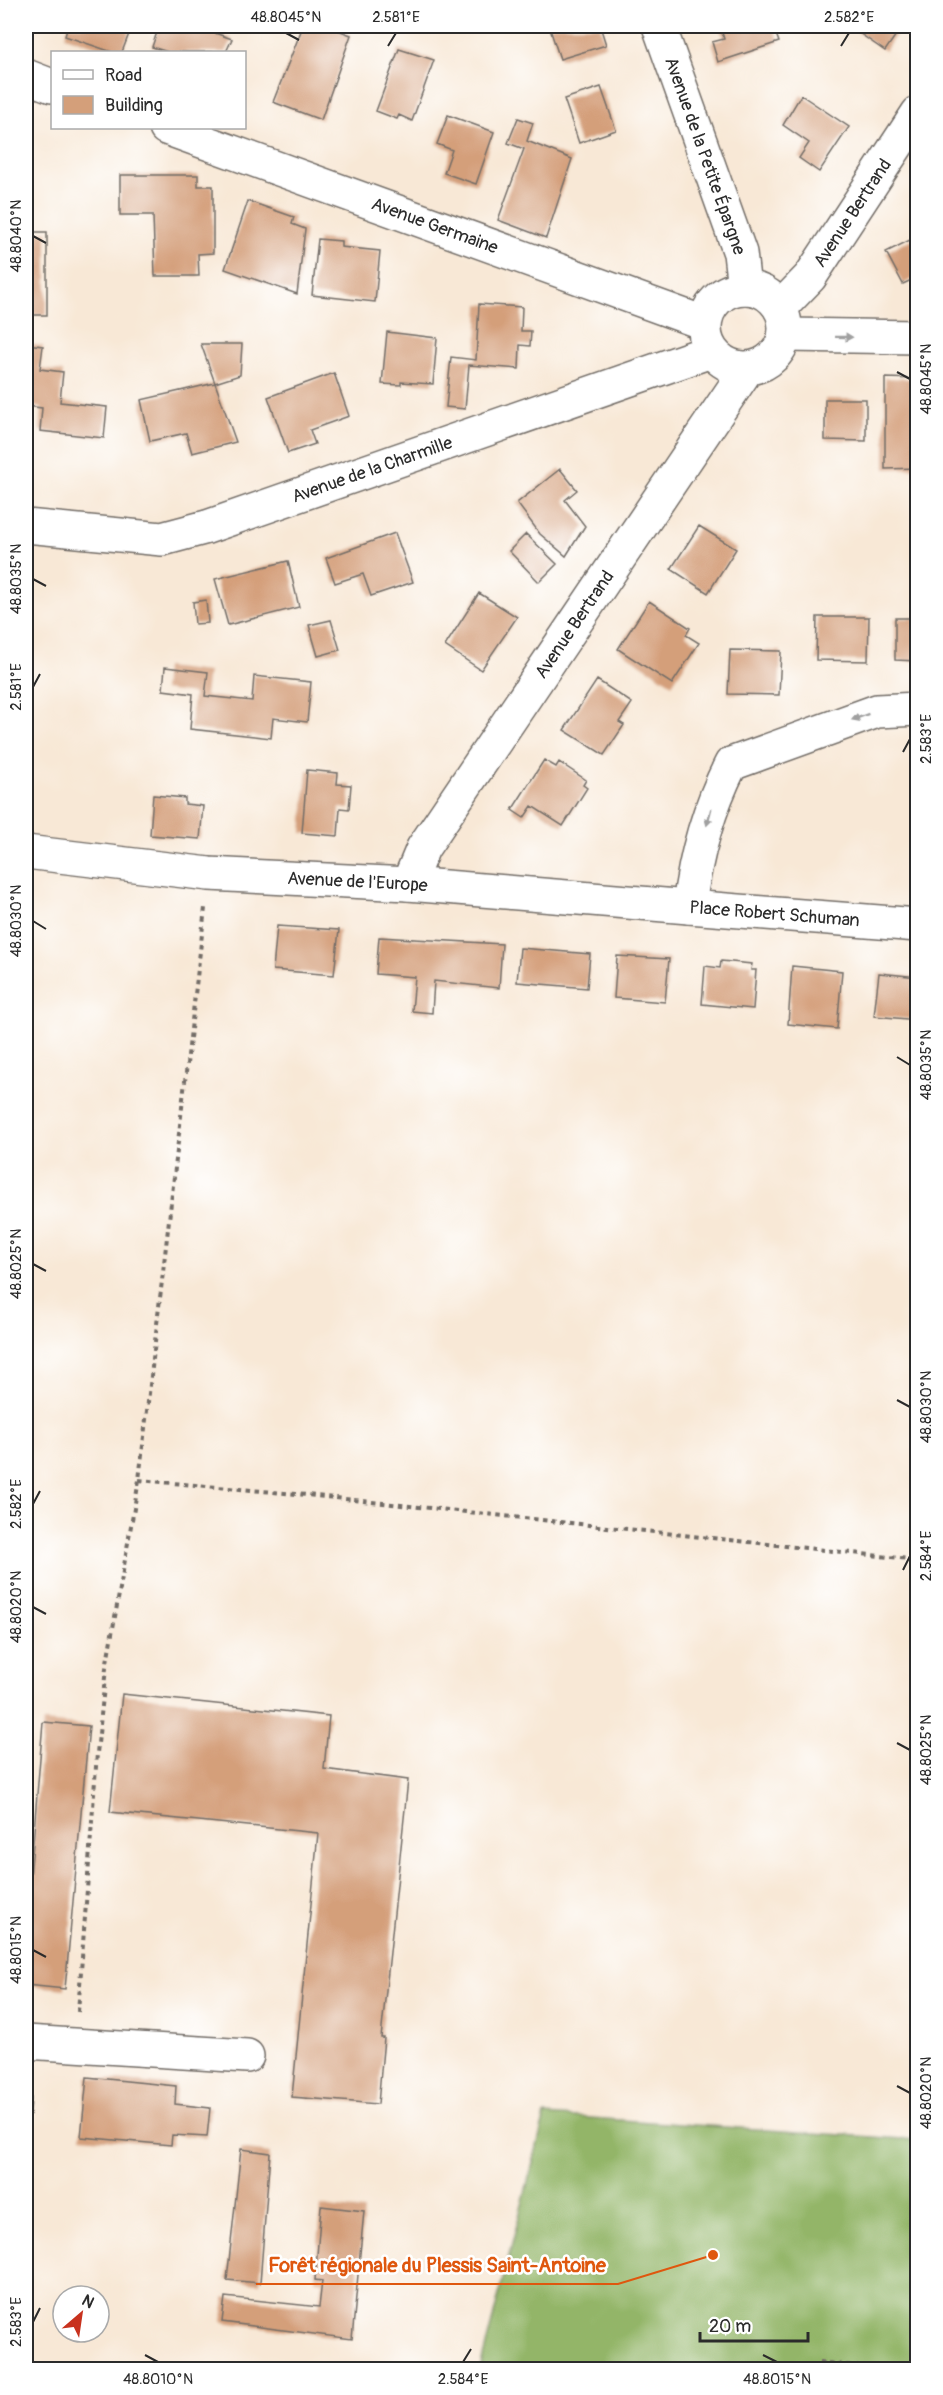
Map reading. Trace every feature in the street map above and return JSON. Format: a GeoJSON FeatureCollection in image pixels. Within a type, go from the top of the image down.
{"type":"FeatureCollection","features":[{"type":"Feature","properties":{"kind":"street","name":"Avenue de la Petite Épargne"},"geometry":{"type":"LineString","coordinates":[[659,26],[740,253],[744,288]]}},
{"type":"Feature","properties":{"kind":"street"},"geometry":{"type":"LineString","coordinates":[[26,76],[51,86]]}},
{"type":"Feature","properties":{"kind":"street","name":"Avenue Bertrand"},"geometry":{"type":"LineString","coordinates":[[783,322],[918,113]]}},
{"type":"Feature","properties":{"kind":"street","name":"Avenue Germaine"},"geometry":{"type":"LineString","coordinates":[[169,129],[708,337]]}},
{"type":"Feature","properties":{"kind":"street"},"geometry":{"type":"LineString","coordinates":[[744,288],[758,290],[771,297],[783,322],[782,347],[773,358],[761,366],[747,369],[733,368],[721,361],[708,337],[709,309],[717,298],[730,291],[744,288]]}},
{"type":"Feature","properties":{"kind":"street"},"geometry":{"type":"LineString","coordinates":[[783,322],[918,337]]}},
{"type":"Feature","properties":{"kind":"street","name":"Avenue de la Charmille"},"geometry":{"type":"LineString","coordinates":[[26,526],[162,539],[207,527],[708,337]]}},
{"type":"Feature","properties":{"kind":"street","name":"Avenue Bertrand"},"geometry":{"type":"LineString","coordinates":[[408,884],[423,848],[747,369]]}},
{"type":"Feature","properties":{"kind":"street","name":"Place Robert Schuman"},"geometry":{"type":"LineString","coordinates":[[918,709],[877,711],[731,764],[715,796],[693,876],[689,907],[918,925]]}},
{"type":"Feature","properties":{"kind":"street","name":"Avenue de l'Europe"},"geometry":{"type":"LineString","coordinates":[[26,852],[208,874],[408,884],[689,907]]}},
{"type":"Feature","properties":{"kind":"street"},"geometry":{"type":"LineString","coordinates":[[26,2042],[247,2056]]}},
{"type":"Feature","properties":{"kind":"path"},"geometry":{"type":"LineString","coordinates":[[76,2045],[105,1668],[139,1480],[208,874]]}},
{"type":"Feature","properties":{"kind":"path"},"geometry":{"type":"LineString","coordinates":[[139,1480],[319,1496],[918,1560]]}},
{"type":"Feature","properties":{"kind":"path"},"geometry":{"type":"LineString","coordinates":[[815,2370],[819,2362],[890,2370]]}},
{"type":"Feature","properties":{"kind":"green space"},"geometry":{"type":"Polygon","coordinates":[[[545,2115],[917,2140],[917,2369],[480,2369],[545,2115]]]}},
{"type":"Feature","properties":{"kind":"building"},"geometry":{"type":"Polygon","coordinates":[[[68,26],[132,26],[122,51],[109,51],[65,36],[68,26]]]}},
{"type":"Feature","properties":{"kind":"building"},"geometry":{"type":"Polygon","coordinates":[[[159,26],[195,26],[232,39],[226,51],[165,51],[152,47],[159,26]]]}},
{"type":"Feature","properties":{"kind":"building"},"geometry":{"type":"Polygon","coordinates":[[[303,26],[327,26],[351,35],[321,120],[273,102],[303,26]]]}},
{"type":"Feature","properties":{"kind":"building"},"geometry":{"type":"Polygon","coordinates":[[[549,26],[600,26],[606,45],[560,59],[549,26]]]}},
{"type":"Feature","properties":{"kind":"building"},"geometry":{"type":"Polygon","coordinates":[[[720,26],[773,26],[779,42],[718,62],[712,42],[724,39],[720,26]]]}},
{"type":"Feature","properties":{"kind":"building"},"geometry":{"type":"Polygon","coordinates":[[[853,26],[902,26],[885,51],[852,28],[853,26]]]}},
{"type":"Feature","properties":{"kind":"building"},"geometry":{"type":"Polygon","coordinates":[[[399,49],[434,60],[412,121],[399,115],[397,119],[376,111],[399,49]]]}},
{"type":"Feature","properties":{"kind":"building"},"geometry":{"type":"Polygon","coordinates":[[[601,87],[616,130],[579,143],[564,99],[601,87]]]}},
{"type":"Feature","properties":{"kind":"building"},"geometry":{"type":"Polygon","coordinates":[[[801,95],[849,127],[819,172],[799,158],[809,143],[783,125],[801,95]]]}},
{"type":"Feature","properties":{"kind":"building"},"geometry":{"type":"Polygon","coordinates":[[[448,115],[494,132],[476,184],[444,173],[452,150],[437,144],[448,115]]]}},
{"type":"Feature","properties":{"kind":"building"},"geometry":{"type":"Polygon","coordinates":[[[518,118],[533,123],[527,141],[572,159],[546,238],[498,220],[524,149],[508,143],[518,118]]]}},
{"type":"Feature","properties":{"kind":"building"},"geometry":{"type":"Polygon","coordinates":[[[120,175],[198,175],[198,186],[213,186],[213,253],[198,254],[199,276],[155,276],[153,215],[120,215],[120,175]]]}},
{"type":"Feature","properties":{"kind":"building"},"geometry":{"type":"Polygon","coordinates":[[[248,201],[294,217],[292,224],[305,229],[297,294],[225,269],[248,201]]]}},
{"type":"Feature","properties":{"kind":"building"},"geometry":{"type":"Polygon","coordinates":[[[26,232],[47,232],[47,315],[26,315],[26,232]]]}},
{"type":"Feature","properties":{"kind":"building"},"geometry":{"type":"Polygon","coordinates":[[[918,236],[918,277],[903,284],[886,252],[918,236]]]}},
{"type":"Feature","properties":{"kind":"building"},"geometry":{"type":"Polygon","coordinates":[[[318,239],[341,241],[341,247],[380,251],[375,302],[312,295],[318,239]]]}},
{"type":"Feature","properties":{"kind":"building"},"geometry":{"type":"Polygon","coordinates":[[[479,304],[522,307],[521,331],[531,331],[530,346],[520,345],[519,369],[469,365],[465,409],[446,407],[451,357],[476,360],[479,304]]]}},
{"type":"Feature","properties":{"kind":"building"},"geometry":{"type":"Polygon","coordinates":[[[387,332],[437,338],[433,384],[401,382],[401,385],[382,384],[387,332]]]}},
{"type":"Feature","properties":{"kind":"building"},"geometry":{"type":"Polygon","coordinates":[[[26,344],[43,346],[40,369],[63,372],[60,402],[107,407],[104,438],[40,431],[42,408],[26,406],[26,344]]]}},
{"type":"Feature","properties":{"kind":"building"},"geometry":{"type":"Polygon","coordinates":[[[201,344],[242,344],[240,375],[215,383],[201,344]]]}},
{"type":"Feature","properties":{"kind":"building"},"geometry":{"type":"Polygon","coordinates":[[[334,373],[349,416],[310,430],[315,444],[288,453],[268,397],[334,373]]]}},
{"type":"Feature","properties":{"kind":"building"},"geometry":{"type":"Polygon","coordinates":[[[885,378],[918,379],[918,468],[885,469],[885,378]]]}},
{"type":"Feature","properties":{"kind":"building"},"geometry":{"type":"Polygon","coordinates":[[[215,383],[236,442],[192,453],[186,433],[150,441],[141,400],[215,383]]]}},
{"type":"Feature","properties":{"kind":"building"},"geometry":{"type":"Polygon","coordinates":[[[825,399],[866,399],[866,441],[825,440],[825,399]]]}},
{"type":"Feature","properties":{"kind":"building"},"geometry":{"type":"Polygon","coordinates":[[[560,469],[577,490],[565,500],[585,526],[566,556],[540,534],[517,503],[560,469]]]}},
{"type":"Feature","properties":{"kind":"building"},"geometry":{"type":"Polygon","coordinates":[[[699,526],[736,549],[708,593],[671,569],[699,526]]]}},
{"type":"Feature","properties":{"kind":"building"},"geometry":{"type":"Polygon","coordinates":[[[395,533],[413,582],[371,596],[363,574],[335,583],[326,558],[395,533]]]}},
{"type":"Feature","properties":{"kind":"building"},"geometry":{"type":"Polygon","coordinates":[[[526,534],[557,564],[539,582],[509,551],[526,534]]]}},
{"type":"Feature","properties":{"kind":"building"},"geometry":{"type":"Polygon","coordinates":[[[288,561],[299,607],[228,625],[215,579],[288,561]]]}},
{"type":"Feature","properties":{"kind":"building"},"geometry":{"type":"Polygon","coordinates":[[[479,593],[517,617],[481,670],[445,646],[479,593]]]}},
{"type":"Feature","properties":{"kind":"building"},"geometry":{"type":"Polygon","coordinates":[[[206,600],[208,623],[195,624],[193,602],[206,600]]]}},
{"type":"Feature","properties":{"kind":"building"},"geometry":{"type":"Polygon","coordinates":[[[649,601],[690,628],[686,635],[699,643],[672,684],[618,649],[649,601]]]}},
{"type":"Feature","properties":{"kind":"building"},"geometry":{"type":"Polygon","coordinates":[[[817,617],[869,617],[868,661],[816,660],[817,617]]]}},
{"type":"Feature","properties":{"kind":"building"},"geometry":{"type":"Polygon","coordinates":[[[895,618],[918,618],[918,661],[895,660],[895,618]]]}},
{"type":"Feature","properties":{"kind":"building"},"geometry":{"type":"Polygon","coordinates":[[[331,620],[340,650],[318,656],[309,625],[331,620]]]}},
{"type":"Feature","properties":{"kind":"building"},"geometry":{"type":"Polygon","coordinates":[[[730,650],[781,651],[779,695],[728,694],[730,650]]]}},
{"type":"Feature","properties":{"kind":"building"},"geometry":{"type":"Polygon","coordinates":[[[165,667],[208,672],[205,696],[252,701],[254,676],[311,682],[307,722],[273,718],[271,738],[190,729],[193,694],[163,690],[165,667]]]}},
{"type":"Feature","properties":{"kind":"building"},"geometry":{"type":"Polygon","coordinates":[[[597,680],[632,703],[619,722],[624,725],[604,755],[564,730],[597,680]]]}},
{"type":"Feature","properties":{"kind":"building"},"geometry":{"type":"Polygon","coordinates":[[[26,691],[31,715],[26,716],[26,691]]]}},
{"type":"Feature","properties":{"kind":"building"},"geometry":{"type":"Polygon","coordinates":[[[544,760],[556,767],[559,762],[586,780],[583,785],[587,788],[563,826],[532,806],[524,818],[512,810],[544,760]]]}},
{"type":"Feature","properties":{"kind":"building"},"geometry":{"type":"Polygon","coordinates":[[[307,770],[338,773],[337,784],[351,785],[349,809],[340,808],[338,836],[302,833],[307,770]]]}},
{"type":"Feature","properties":{"kind":"building"},"geometry":{"type":"Polygon","coordinates":[[[153,795],[185,798],[185,804],[203,806],[200,839],[150,835],[153,795]]]}},
{"type":"Feature","properties":{"kind":"building"},"geometry":{"type":"Polygon","coordinates":[[[277,926],[339,930],[334,975],[273,970],[277,926]]]}},
{"type":"Feature","properties":{"kind":"building"},"geometry":{"type":"Polygon","coordinates":[[[379,937],[502,944],[499,988],[434,981],[432,1013],[412,1011],[415,977],[376,974],[379,937]]]}},
{"type":"Feature","properties":{"kind":"building"},"geometry":{"type":"Polygon","coordinates":[[[520,948],[590,954],[587,988],[517,982],[520,948]]]}},
{"type":"Feature","properties":{"kind":"building"},"geometry":{"type":"Polygon","coordinates":[[[617,956],[669,959],[665,1002],[614,998],[617,956]]]}},
{"type":"Feature","properties":{"kind":"building"},"geometry":{"type":"Polygon","coordinates":[[[721,961],[752,964],[751,970],[756,970],[753,1009],[702,1004],[705,966],[720,968],[721,961]]]}},
{"type":"Feature","properties":{"kind":"building"},"geometry":{"type":"Polygon","coordinates":[[[792,966],[842,971],[837,1029],[788,1024],[792,966]]]}},
{"type":"Feature","properties":{"kind":"building"},"geometry":{"type":"Polygon","coordinates":[[[879,973],[918,977],[918,1020],[874,1016],[879,973]]]}},
{"type":"Feature","properties":{"kind":"building"},"geometry":{"type":"Polygon","coordinates":[[[122,1694],[329,1716],[324,1769],[408,1780],[381,2038],[384,2038],[378,2104],[292,2097],[318,1833],[110,1812],[122,1694]]]}},
{"type":"Feature","properties":{"kind":"building"},"geometry":{"type":"Polygon","coordinates":[[[43,1722],[89,1726],[65,1989],[26,1985],[26,1927],[43,1722]]]}},
{"type":"Feature","properties":{"kind":"building"},"geometry":{"type":"Polygon","coordinates":[[[87,2077],[176,2086],[175,2104],[210,2108],[207,2137],[172,2135],[171,2145],[81,2137],[87,2077]]]}},
{"type":"Feature","properties":{"kind":"building"},"geometry":{"type":"Polygon","coordinates":[[[26,2098],[31,2098],[30,2115],[26,2114],[26,2098]]]}},
{"type":"Feature","properties":{"kind":"building"},"geometry":{"type":"Polygon","coordinates":[[[241,2149],[270,2153],[260,2283],[227,2280],[241,2149]]]}},
{"type":"Feature","properties":{"kind":"building"},"geometry":{"type":"Polygon","coordinates":[[[321,2206],[364,2211],[352,2339],[222,2322],[225,2297],[319,2307],[322,2281],[315,2280],[321,2206]]]}},
{"type":"Feature","properties":{"kind":"place","name":"Forêt régionale du Plessis Saint-Antoine"},"geometry":{"type":"Point","coordinates":[713,2255]}}]}
